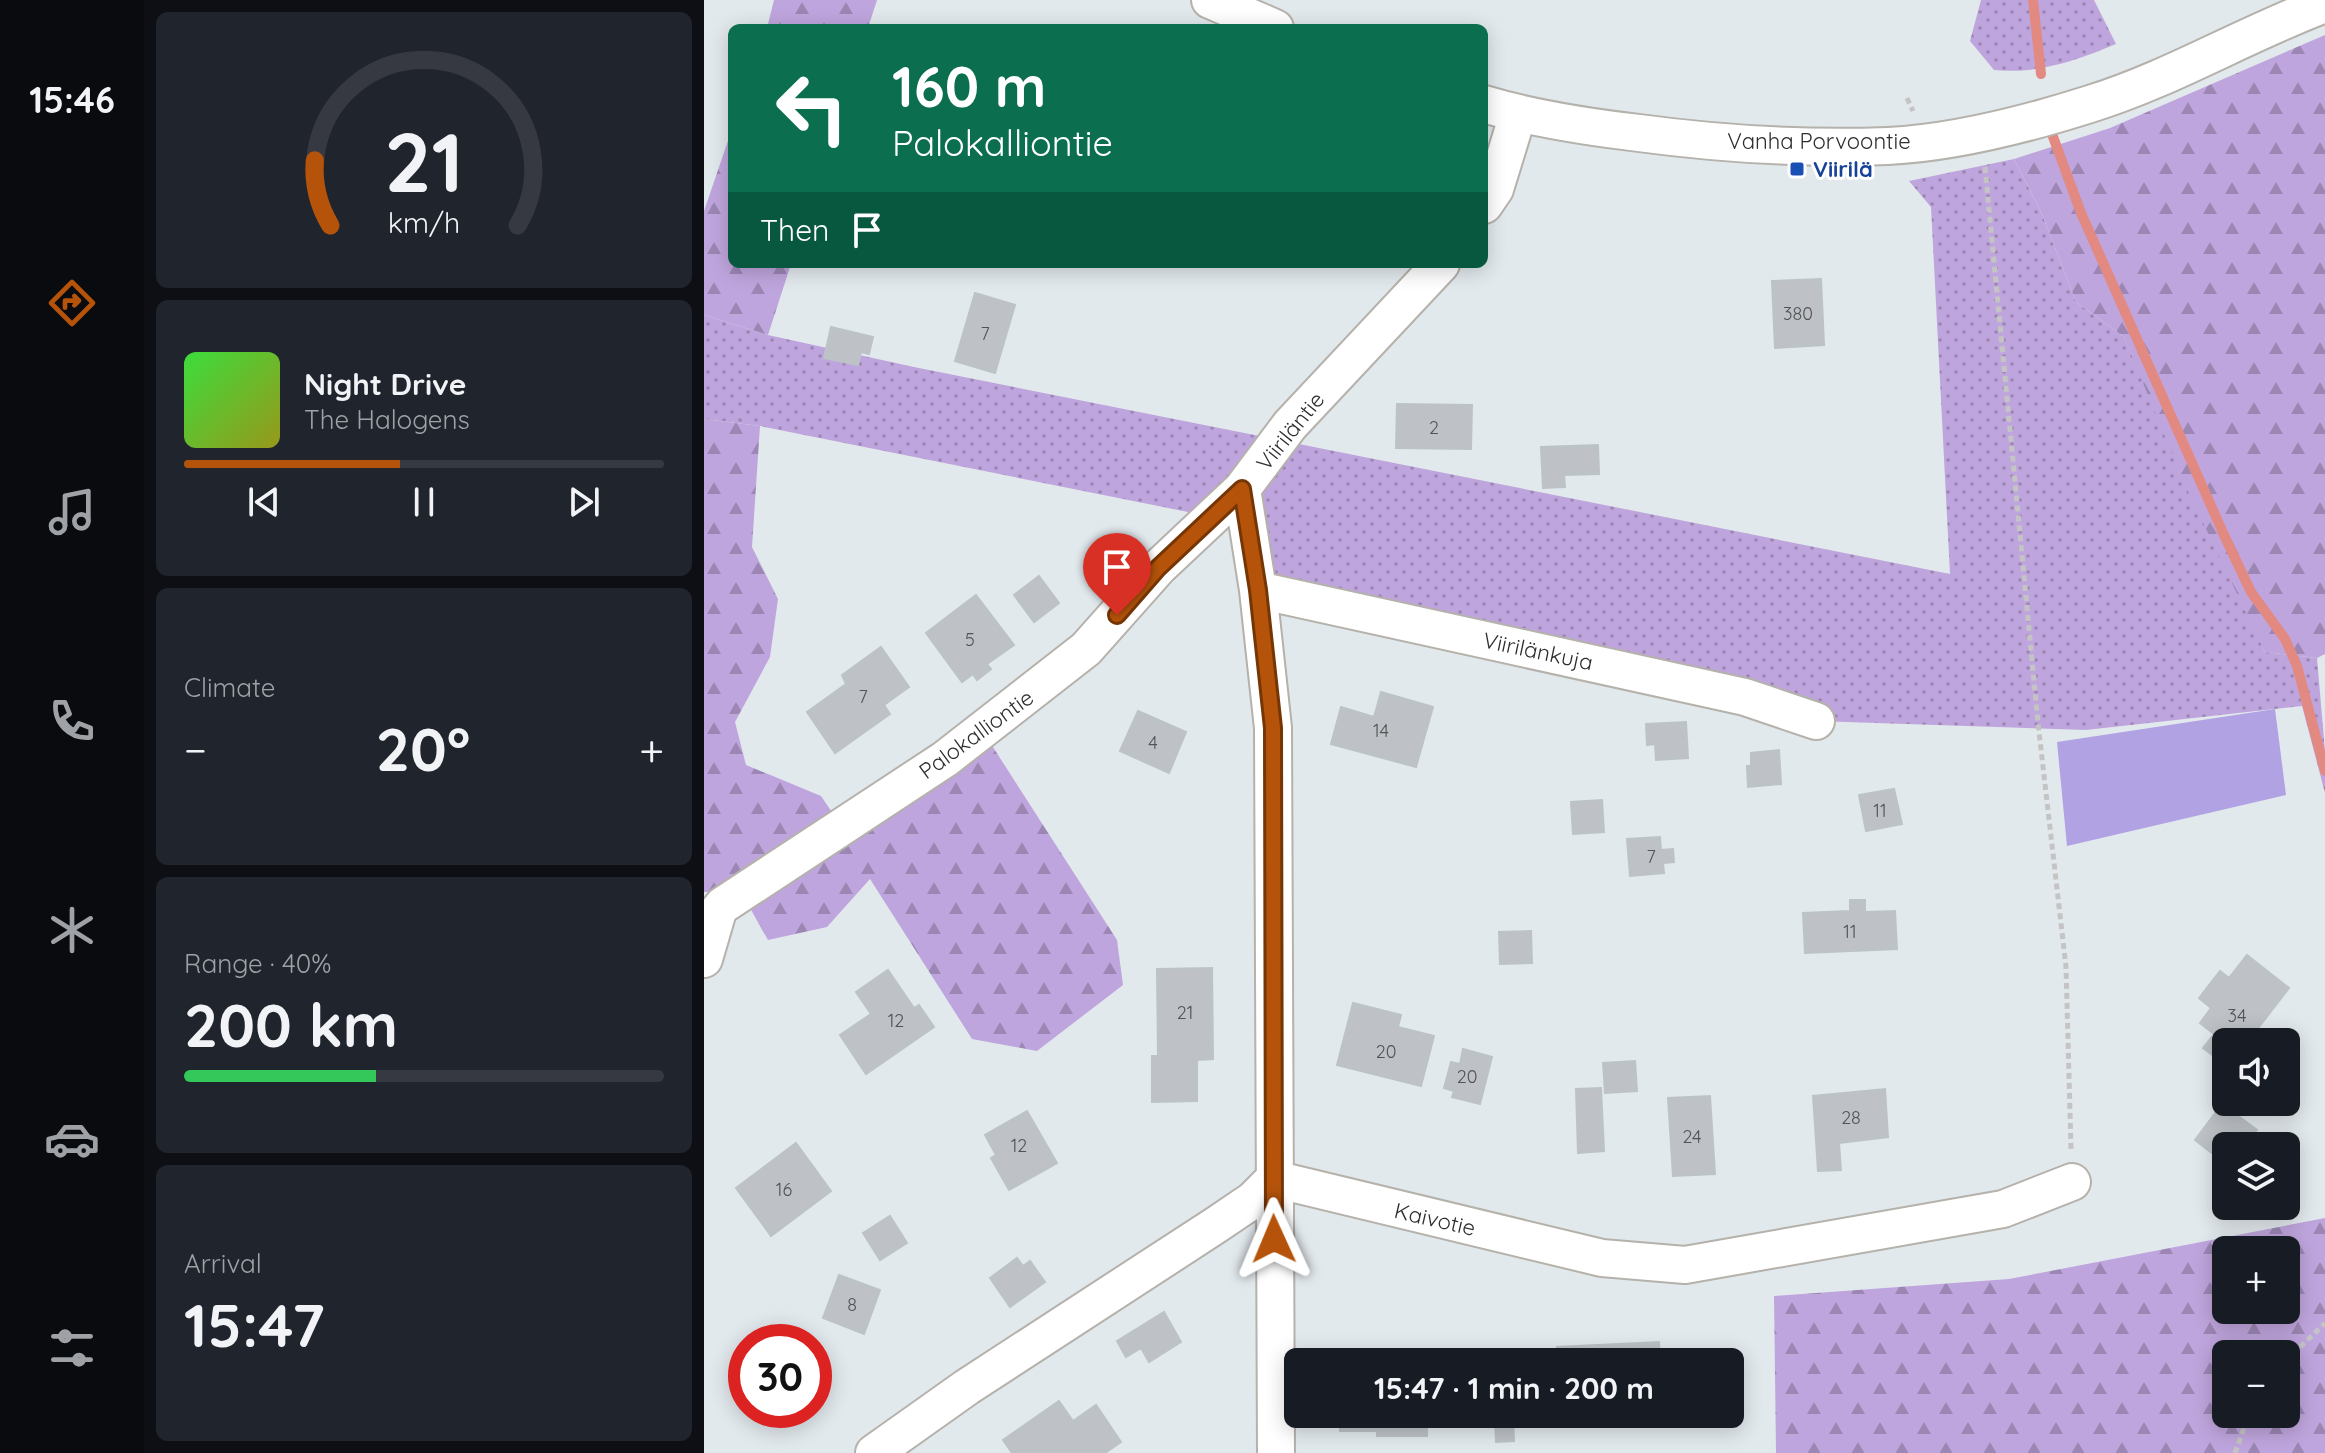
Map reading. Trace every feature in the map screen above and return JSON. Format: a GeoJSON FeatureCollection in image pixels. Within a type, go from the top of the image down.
{"type":"FeatureCollection","features":[{"type":"Feature","properties":{"kind":"street"},"geometry":{"type":"LineString","coordinates":[[1210,0],[1266,24]]}},
{"type":"Feature","properties":{"kind":"street","name":"Vanha Porvoontie"},"geometry":{"type":"LineString","coordinates":[[1488,105],[1518,114],[1693,140],[1798,146],[1889,146],[1981,133],[2091,104],[2325,4]]}},
{"type":"Feature","properties":{"kind":"street"},"geometry":{"type":"LineString","coordinates":[[1488,199],[1495,189],[1518,114]]}},
{"type":"Feature","properties":{"kind":"street","name":"Viiriläntie"},"geometry":{"type":"LineString","coordinates":[[1276,1453],[1273,728],[1258,590],[1242,489],[1290,425],[1437,268]]}},
{"type":"Feature","properties":{"kind":"street","name":"Palokalliontie"},"geometry":{"type":"LineString","coordinates":[[704,959],[718,911],[713,897],[945,759],[1066,666],[1086,649],[1158,568],[1242,489]]}},
{"type":"Feature","properties":{"kind":"street","name":"Viirilänkuja"},"geometry":{"type":"LineString","coordinates":[[1258,590],[1730,694],[1816,721]]}},
{"type":"Feature","properties":{"kind":"street"},"geometry":{"type":"LineString","coordinates":[[874,1453],[967,1387],[1253,1200],[1274,1179]]}},
{"type":"Feature","properties":{"kind":"street","name":"Kaivotie"},"geometry":{"type":"LineString","coordinates":[[1274,1179],[1602,1258],[1685,1265],[2003,1209],[2072,1182]]}},
{"type":"Feature","properties":{"kind":"path"},"geometry":{"type":"LineString","coordinates":[[1981,133],[2036,708],[2066,967],[2072,1182]]}},
{"type":"Feature","properties":{"kind":"path"},"geometry":{"type":"LineString","coordinates":[[2300,1347],[2325,1323]]}},
{"type":"Feature","properties":{"kind":"path"},"geometry":{"type":"LineString","coordinates":[[2235,1453],[2244,1428]]}},
{"type":"Feature","properties":{"kind":"green space"},"geometry":{"type":"Polygon","coordinates":[[[774,0],[877,0],[869,24],[768,24],[774,0]]]}},
{"type":"Feature","properties":{"kind":"green space"},"geometry":{"type":"Polygon","coordinates":[[[1981,0],[2094,0],[2116,44],[2056,65],[2026,70],[1994,70],[1970,41],[1981,0]]]}},
{"type":"Feature","properties":{"kind":"green space"},"geometry":{"type":"Polygon","coordinates":[[[2325,35],[2325,654],[2317,658],[2265,652],[2185,485],[2124,337],[2076,302],[2042,214],[2014,159],[2110,128],[2325,35]]]}},
{"type":"Feature","properties":{"kind":"green space"},"geometry":{"type":"Polygon","coordinates":[[[728,141],[728,268],[790,268],[768,335],[704,315],[704,211],[728,141]]]}},
{"type":"Feature","properties":{"kind":"green space"},"geometry":{"type":"Polygon","coordinates":[[[2014,159],[2042,214],[2076,302],[2124,337],[2265,652],[2317,658],[2325,751],[2325,793],[2302,706],[2086,730],[1816,721],[1258,590],[1242,489],[1213,517],[760,426],[704,419],[704,315],[768,335],[914,367],[1950,574],[1931,207],[1909,181],[2014,159]]]}},
{"type":"Feature","properties":{"kind":"green space"},"geometry":{"type":"Polygon","coordinates":[[[704,419],[760,426],[752,547],[778,599],[770,657],[735,722],[746,765],[821,796],[842,827],[982,730],[1117,940],[1123,985],[1037,1051],[972,1039],[870,879],[827,927],[768,940],[741,892],[704,892],[704,419]]]}},
{"type":"Feature","properties":{"kind":"green space"},"geometry":{"type":"Polygon","coordinates":[[[2325,1218],[2325,1453],[1776,1453],[1774,1296],[2009,1279],[2212,1240],[2212,1324],[2300,1324],[2300,1236],[2232,1236],[2325,1218]]]}},
{"type":"Feature","properties":{"kind":"shaded area"},"geometry":{"type":"Polygon","coordinates":[[[2275,709],[2286,795],[2067,846],[2057,742],[2275,709]]]}},
{"type":"Feature","properties":{"kind":"building"},"geometry":{"type":"Polygon","coordinates":[[[1821,279],[1824,345],[1775,348],[1772,281],[1821,279]]]}},
{"type":"Feature","properties":{"kind":"building"},"geometry":{"type":"Polygon","coordinates":[[[975,293],[1015,305],[995,373],[955,361],[975,293]]]}},
{"type":"Feature","properties":{"kind":"building"},"geometry":{"type":"Polygon","coordinates":[[[831,327],[873,337],[869,354],[861,352],[858,365],[824,358],[831,327]]]}},
{"type":"Feature","properties":{"kind":"building"},"geometry":{"type":"Polygon","coordinates":[[[1397,404],[1472,405],[1471,449],[1396,448],[1397,404]]]}},
{"type":"Feature","properties":{"kind":"building"},"geometry":{"type":"Polygon","coordinates":[[[1598,445],[1599,474],[1564,475],[1565,487],[1543,488],[1541,447],[1598,445]]]}},
{"type":"Feature","properties":{"kind":"building"},"geometry":{"type":"Polygon","coordinates":[[[1039,576],[1059,603],[1034,622],[1014,595],[1039,576]]]}},
{"type":"Feature","properties":{"kind":"building"},"geometry":{"type":"Polygon","coordinates":[[[976,595],[1014,645],[987,664],[991,669],[977,680],[973,674],[962,682],[926,633],[976,595]]]}},
{"type":"Feature","properties":{"kind":"building"},"geometry":{"type":"Polygon","coordinates":[[[881,647],[909,687],[884,705],[890,714],[835,753],[807,712],[846,684],[842,675],[881,647]]]}},
{"type":"Feature","properties":{"kind":"building"},"geometry":{"type":"Polygon","coordinates":[[[1381,692],[1433,707],[1416,767],[1331,744],[1341,707],[1374,717],[1381,692]]]}},
{"type":"Feature","properties":{"kind":"building"},"geometry":{"type":"Polygon","coordinates":[[[1138,711],[1186,732],[1169,773],[1120,751],[1138,711]]]}},
{"type":"Feature","properties":{"kind":"building"},"geometry":{"type":"Polygon","coordinates":[[[1686,722],[1688,758],[1656,760],[1655,744],[1647,745],[1646,724],[1686,722]]]}},
{"type":"Feature","properties":{"kind":"building"},"geometry":{"type":"Polygon","coordinates":[[[1779,750],[1781,784],[1748,787],[1747,766],[1751,766],[1751,753],[1779,750]]]}},
{"type":"Feature","properties":{"kind":"building"},"geometry":{"type":"Polygon","coordinates":[[[1894,789],[1902,824],[1866,831],[1859,795],[1894,789]]]}},
{"type":"Feature","properties":{"kind":"building"},"geometry":{"type":"Polygon","coordinates":[[[1602,800],[1604,832],[1573,834],[1571,802],[1602,800]]]}},
{"type":"Feature","properties":{"kind":"building"},"geometry":{"type":"Polygon","coordinates":[[[1660,837],[1661,850],[1673,849],[1674,862],[1663,863],[1664,873],[1630,876],[1627,839],[1660,837]]]}},
{"type":"Feature","properties":{"kind":"building"},"geometry":{"type":"Polygon","coordinates":[[[1850,900],[1865,900],[1865,912],[1895,911],[1897,949],[1805,953],[1803,913],[1850,911],[1850,900]]]}},
{"type":"Feature","properties":{"kind":"building"},"geometry":{"type":"Polygon","coordinates":[[[1531,931],[1532,963],[1500,964],[1499,932],[1531,931]]]}},
{"type":"Feature","properties":{"kind":"building"},"geometry":{"type":"Polygon","coordinates":[[[2247,955],[2289,988],[2258,1028],[2212,1028],[2212,1032],[2200,1023],[2211,1008],[2199,998],[2220,971],[2229,978],[2247,955]]]}},
{"type":"Feature","properties":{"kind":"building"},"geometry":{"type":"Polygon","coordinates":[[[1212,968],[1213,1059],[1197,1060],[1197,1101],[1152,1102],[1152,1056],[1158,1056],[1157,969],[1212,968]]]}},
{"type":"Feature","properties":{"kind":"building"},"geometry":{"type":"Polygon","coordinates":[[[888,970],[914,1008],[919,1005],[934,1027],[866,1074],[840,1035],[871,1014],[856,992],[888,970]]]}},
{"type":"Feature","properties":{"kind":"building"},"geometry":{"type":"Polygon","coordinates":[[[1353,1003],[1401,1015],[1398,1027],[1434,1036],[1421,1086],[1337,1065],[1353,1003]]]}},
{"type":"Feature","properties":{"kind":"building"},"geometry":{"type":"Polygon","coordinates":[[[2212,1037],[2212,1055],[2203,1048],[2212,1037]]]}},
{"type":"Feature","properties":{"kind":"building"},"geometry":{"type":"Polygon","coordinates":[[[1463,1049],[1492,1057],[1480,1104],[1452,1097],[1454,1091],[1444,1088],[1451,1062],[1460,1064],[1463,1049]]]}},
{"type":"Feature","properties":{"kind":"building"},"geometry":{"type":"Polygon","coordinates":[[[1635,1061],[1637,1091],[1605,1093],[1603,1063],[1635,1061]]]}},
{"type":"Feature","properties":{"kind":"building"},"geometry":{"type":"Polygon","coordinates":[[[1601,1088],[1604,1151],[1578,1153],[1576,1089],[1601,1088]]]}},
{"type":"Feature","properties":{"kind":"building"},"geometry":{"type":"Polygon","coordinates":[[[1885,1089],[1888,1137],[1839,1143],[1841,1170],[1818,1171],[1813,1096],[1885,1089]]]}},
{"type":"Feature","properties":{"kind":"building"},"geometry":{"type":"Polygon","coordinates":[[[1710,1096],[1715,1174],[1673,1176],[1668,1098],[1710,1096]]]}},
{"type":"Feature","properties":{"kind":"building"},"geometry":{"type":"Polygon","coordinates":[[[1027,1111],[1057,1163],[1009,1190],[991,1158],[996,1155],[985,1135],[1027,1111]]]}},
{"type":"Feature","properties":{"kind":"building"},"geometry":{"type":"Polygon","coordinates":[[[2213,1116],[2238,1116],[2257,1130],[2212,1132],[2212,1153],[2195,1140],[2213,1116]]]}},
{"type":"Feature","properties":{"kind":"building"},"geometry":{"type":"Polygon","coordinates":[[[796,1143],[831,1191],[771,1236],[736,1188],[796,1143]]]}},
{"type":"Feature","properties":{"kind":"building"},"geometry":{"type":"Polygon","coordinates":[[[890,1216],[907,1243],[880,1260],[863,1233],[890,1216]]]}},
{"type":"Feature","properties":{"kind":"building"},"geometry":{"type":"Polygon","coordinates":[[[1017,1258],[1023,1266],[1030,1261],[1045,1282],[1010,1307],[990,1278],[1017,1258]]]}},
{"type":"Feature","properties":{"kind":"building"},"geometry":{"type":"Polygon","coordinates":[[[839,1275],[880,1290],[864,1334],[823,1318],[839,1275]]]}},
{"type":"Feature","properties":{"kind":"building"},"geometry":{"type":"Polygon","coordinates":[[[1164,1312],[1181,1342],[1149,1362],[1141,1348],[1126,1357],[1117,1341],[1164,1312]]]}},
{"type":"Feature","properties":{"kind":"building"},"geometry":{"type":"Polygon","coordinates":[[[1659,1342],[1659,1348],[1557,1348],[1659,1342]]]}},
{"type":"Feature","properties":{"kind":"building"},"geometry":{"type":"Polygon","coordinates":[[[1059,1401],[1073,1421],[1096,1405],[1121,1442],[1105,1453],[1012,1453],[1003,1440],[1059,1401]]]}},
{"type":"Feature","properties":{"kind":"building"},"geometry":{"type":"Polygon","coordinates":[[[1340,1428],[1427,1428],[1427,1436],[1377,1436],[1377,1431],[1340,1431],[1340,1428]]]}},
{"type":"Feature","properties":{"kind":"building"},"geometry":{"type":"Polygon","coordinates":[[[1495,1428],[1513,1428],[1514,1441],[1496,1442],[1495,1428]]]}},
{"type":"Feature","properties":{"kind":"waterway"},"geometry":{"type":"LineString","coordinates":[[2033,0],[2041,74]]}},
{"type":"Feature","properties":{"kind":"waterway"},"geometry":{"type":"LineString","coordinates":[[2052,134],[2081,213],[2224,535],[2251,592],[2285,639],[2297,666],[2325,771]]}},
{"type":"Feature","properties":{"kind":"place","name":"Viirilä"},"geometry":{"type":"Point","coordinates":[1797,169]}},
{"type":"Feature","properties":{"kind":"route"},"geometry":{"type":"LineString","coordinates":[[1117,615],[1158,568],[1242,489],[1258,590],[1273,728],[1274,1239]]}}]}
